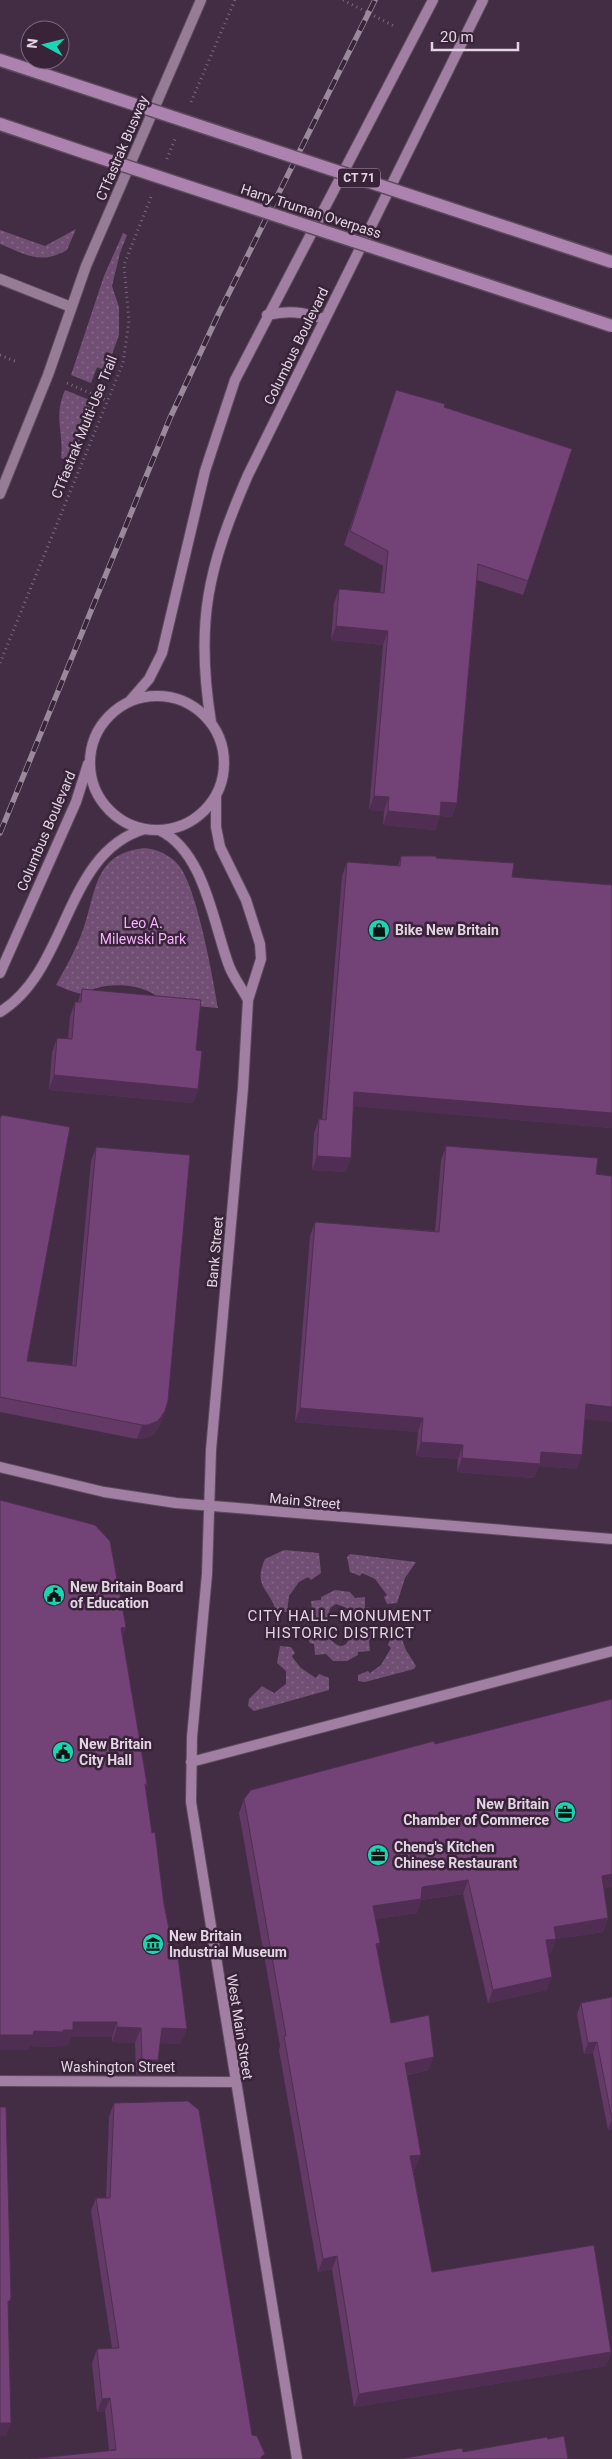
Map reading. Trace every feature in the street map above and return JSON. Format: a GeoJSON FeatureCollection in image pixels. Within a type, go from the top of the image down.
{"type":"FeatureCollection","features":[{"type":"Feature","properties":{"kind":"main road","name":"CT 71"},"geometry":{"type":"LineString","coordinates":[[0,60],[612,262]]}},
{"type":"Feature","properties":{"kind":"main road","name":"Harry Truman Overpass"},"geometry":{"type":"LineString","coordinates":[[0,124],[612,326]]}},
{"type":"Feature","properties":{"kind":"street"},"geometry":{"type":"LineString","coordinates":[[129,702],[151,696],[174,697],[195,706],[211,722],[222,743],[224,775],[216,796],[208,808],[194,820],[177,827],[159,830],[145,829],[124,821],[106,807],[94,787],[90,756],[101,726],[114,712],[129,702],[149,679],[162,653],[197,500],[213,442],[235,380],[433,0]]}},
{"type":"Feature","properties":{"kind":"street","name":"Columbus Boulevard"},"geometry":{"type":"LineString","coordinates":[[211,722],[203,664],[203,634],[206,601],[217,555],[248,475],[483,0]]}},
{"type":"Feature","properties":{"kind":"street"},"geometry":{"type":"LineString","coordinates":[[268,315],[285,311],[296,311],[324,320]]}},
{"type":"Feature","properties":{"kind":"street","name":"Columbus Boulevard"},"geometry":{"type":"LineString","coordinates":[[0,973],[76,802],[90,756]]}},
{"type":"Feature","properties":{"kind":"street","name":"Bank Street"},"geometry":{"type":"LineString","coordinates":[[209,1506],[211,1450],[243,1088],[248,1000],[261,959],[260,944],[246,900],[220,847],[216,827],[216,796]]}},
{"type":"Feature","properties":{"kind":"street"},"geometry":{"type":"LineString","coordinates":[[0,1012],[18,999],[28,986],[56,940],[87,876],[98,859],[125,837],[145,829]]}},
{"type":"Feature","properties":{"kind":"street"},"geometry":{"type":"LineString","coordinates":[[159,830],[174,840],[182,849],[198,875],[213,912],[228,965],[248,1000]]}},
{"type":"Feature","properties":{"kind":"street","name":"Main Street"},"geometry":{"type":"LineString","coordinates":[[0,1467],[112,1493],[209,1506],[612,1539]]}},
{"type":"Feature","properties":{"kind":"street","name":"West Main Street"},"geometry":{"type":"LineString","coordinates":[[209,1506],[207,1574],[191,1762],[190,1791],[193,1826],[297,2459]]}},
{"type":"Feature","properties":{"kind":"street"},"geometry":{"type":"LineString","coordinates":[[191,1762],[612,1651]]}},
{"type":"Feature","properties":{"kind":"street","name":"Washington Street"},"geometry":{"type":"LineString","coordinates":[[0,2082],[235,2082]]}},
{"type":"Feature","properties":{"kind":"lane","name":"CTfastrak Busway"},"geometry":{"type":"LineString","coordinates":[[0,494],[48,375],[86,266],[200,0]]}},
{"type":"Feature","properties":{"kind":"lane"},"geometry":{"type":"LineString","coordinates":[[0,279],[71,307]]}},
{"type":"Feature","properties":{"kind":"path"},"geometry":{"type":"LineString","coordinates":[[188,110],[235,0]]}},
{"type":"Feature","properties":{"kind":"path"},"geometry":{"type":"LineString","coordinates":[[343,0],[398,28]]}},
{"type":"Feature","properties":{"kind":"path"},"geometry":{"type":"LineString","coordinates":[[164,165],[176,137]]}},
{"type":"Feature","properties":{"kind":"path","name":"CTfastrak Multi-Use Trail"},"geometry":{"type":"LineString","coordinates":[[0,663],[123,363],[130,321],[124,265],[153,192]]}},
{"type":"Feature","properties":{"kind":"path"},"geometry":{"type":"LineString","coordinates":[[0,355],[17,362]]}},
{"type":"Feature","properties":{"kind":"path"},"geometry":{"type":"LineString","coordinates":[[67,383],[108,401]]}},
{"type":"Feature","properties":{"kind":"green space"},"geometry":{"type":"Polygon","coordinates":[[[76,229],[67,250],[49,257],[41,258],[26,255],[0,244],[0,230],[45,246],[76,229]]]}},
{"type":"Feature","properties":{"kind":"green space"},"geometry":{"type":"Polygon","coordinates":[[[123,233],[127,235],[120,253],[112,286],[119,307],[119,335],[106,371],[97,367],[91,383],[71,375],[104,276],[123,233]]]}},
{"type":"Feature","properties":{"kind":"green space"},"geometry":{"type":"Polygon","coordinates":[[[65,390],[95,402],[71,462],[61,458],[59,417],[65,390]]]}},
{"type":"Feature","properties":{"kind":"green space","name":"Leo A. Milewski Park"},"geometry":{"type":"Polygon","coordinates":[[[144,848],[169,856],[177,863],[186,878],[204,934],[218,1008],[163,1003],[151,992],[133,986],[105,986],[83,994],[56,985],[80,937],[88,916],[95,888],[106,866],[115,858],[127,852],[144,848]]]}},
{"type":"Feature","properties":{"kind":"green space"},"geometry":{"type":"Polygon","coordinates":[[[284,1550],[319,1553],[321,1573],[311,1580],[308,1577],[299,1582],[289,1596],[287,1612],[276,1612],[274,1604],[261,1582],[261,1576],[265,1559],[284,1550]]]}},
{"type":"Feature","properties":{"kind":"green space"},"geometry":{"type":"Polygon","coordinates":[[[350,1554],[416,1562],[405,1578],[397,1603],[387,1604],[384,1597],[387,1595],[375,1579],[362,1573],[360,1576],[350,1572],[347,1557],[350,1554]]]}},
{"type":"Feature","properties":{"kind":"green space"},"geometry":{"type":"Polygon","coordinates":[[[335,1590],[350,1592],[355,1598],[365,1597],[365,1608],[368,1607],[375,1617],[350,1619],[347,1608],[336,1604],[330,1608],[328,1620],[305,1622],[307,1616],[312,1611],[311,1601],[321,1600],[321,1597],[335,1590]]]}},
{"type":"Feature","properties":{"kind":"green space"},"geometry":{"type":"Polygon","coordinates":[[[376,1627],[373,1637],[369,1640],[370,1651],[358,1652],[358,1655],[347,1661],[333,1661],[326,1654],[315,1655],[314,1644],[310,1643],[305,1633],[330,1632],[332,1641],[341,1646],[347,1643],[351,1630],[376,1627]]]}},
{"type":"Feature","properties":{"kind":"green space"},"geometry":{"type":"Polygon","coordinates":[[[401,1637],[406,1650],[416,1666],[414,1669],[365,1682],[358,1681],[358,1675],[368,1671],[370,1673],[381,1665],[391,1648],[388,1645],[390,1639],[401,1637]]]}},
{"type":"Feature","properties":{"kind":"green space"},"geometry":{"type":"Polygon","coordinates":[[[280,1646],[291,1647],[295,1653],[292,1656],[301,1668],[316,1678],[319,1674],[329,1678],[329,1690],[254,1711],[248,1706],[249,1699],[262,1686],[274,1693],[286,1684],[286,1671],[277,1663],[280,1646]]]}},
{"type":"Feature","properties":{"kind":"building"},"geometry":{"type":"Polygon","coordinates":[[[396,390],[445,404],[444,407],[572,449],[528,581],[478,564],[457,803],[441,802],[440,816],[388,811],[389,797],[374,796],[388,631],[336,626],[339,589],[384,593],[388,551],[350,531],[396,390]]]}},
{"type":"Feature","properties":{"kind":"building"},"geometry":{"type":"Polygon","coordinates":[[[401,856],[436,856],[436,858],[514,863],[512,877],[612,885],[612,1113],[354,1092],[351,1158],[317,1156],[319,1119],[326,1120],[347,862],[400,866],[401,856]]]}},
{"type":"Feature","properties":{"kind":"building"},"geometry":{"type":"Polygon","coordinates":[[[82,989],[201,1000],[196,1050],[202,1051],[198,1089],[54,1075],[57,1038],[72,1039],[75,1002],[81,1002],[82,989]]]}},
{"type":"Feature","properties":{"kind":"building"},"geometry":{"type":"Polygon","coordinates":[[[2,1115],[70,1127],[27,1361],[76,1366],[96,1147],[190,1155],[168,1401],[165,1411],[158,1421],[142,1425],[0,1397],[0,1118],[2,1115]]]}},
{"type":"Feature","properties":{"kind":"building"},"geometry":{"type":"Polygon","coordinates":[[[446,1146],[598,1158],[596,1174],[612,1176],[612,1407],[586,1404],[582,1455],[541,1452],[540,1464],[462,1458],[463,1445],[421,1442],[423,1418],[300,1408],[315,1222],[439,1232],[446,1146]]]}},
{"type":"Feature","properties":{"kind":"building"},"geometry":{"type":"Polygon","coordinates":[[[0,1500],[95,1525],[110,1541],[126,1627],[121,1628],[147,1784],[145,1784],[152,1833],[155,1832],[164,1904],[175,1958],[178,1957],[187,2029],[162,2028],[158,2060],[142,2060],[141,2028],[117,2027],[117,2022],[73,2022],[73,2030],[63,2030],[63,2032],[34,2031],[33,2035],[0,2035],[0,1500]]]}},
{"type":"Feature","properties":{"kind":"building"},"geometry":{"type":"Polygon","coordinates":[[[612,1699],[612,1874],[602,1876],[608,1918],[554,1927],[556,1939],[546,1940],[552,1977],[493,1990],[468,1880],[422,1887],[421,1899],[373,1906],[380,1943],[376,1944],[391,2023],[429,2015],[434,2057],[405,2063],[421,2155],[410,2156],[432,2272],[594,2245],[611,2352],[359,2394],[337,2256],[323,2259],[244,1799],[251,1790],[434,1741],[435,1744],[612,1699]]]}},
{"type":"Feature","properties":{"kind":"building"},"geometry":{"type":"Polygon","coordinates":[[[612,1997],[612,2119],[597,2042],[588,2043],[581,2003],[612,1997]]]}},
{"type":"Feature","properties":{"kind":"building"},"geometry":{"type":"Polygon","coordinates":[[[188,2101],[199,2110],[252,2435],[257,2436],[265,2454],[261,2459],[30,2459],[116,2450],[110,2398],[102,2399],[97,2349],[119,2348],[96,2198],[110,2198],[114,2103],[188,2101]]]}},
{"type":"Feature","properties":{"kind":"building"},"geometry":{"type":"Polygon","coordinates":[[[0,2107],[6,2107],[11,2297],[10,2301],[8,2301],[11,2423],[0,2423],[0,2107]]]}},
{"type":"Feature","properties":{"kind":"building"},"geometry":{"type":"Polygon","coordinates":[[[564,2436],[568,2459],[400,2459],[462,2448],[463,2452],[547,2437],[548,2439],[564,2436]]]}},
{"type":"Feature","properties":{"kind":"railway"},"geometry":{"type":"LineString","coordinates":[[0,833],[170,418],[218,315],[375,0]]}},
{"type":"Feature","properties":{"kind":"place","name":"Bike New Britain"},"geometry":{"type":"Point","coordinates":[379,930]}},
{"type":"Feature","properties":{"kind":"place","name":"New Britain Board of Education"},"geometry":{"type":"Point","coordinates":[54,1595]}},
{"type":"Feature","properties":{"kind":"place","name":"New Britain City Hall"},"geometry":{"type":"Point","coordinates":[63,1752]}},
{"type":"Feature","properties":{"kind":"place","name":"New Britain Chamber of Commerce"},"geometry":{"type":"Point","coordinates":[565,1812]}},
{"type":"Feature","properties":{"kind":"place","name":"Cheng's Kitchen Chinese Restaurant"},"geometry":{"type":"Point","coordinates":[378,1855]}},
{"type":"Feature","properties":{"kind":"place","name":"New Britain Industrial Museum"},"geometry":{"type":"Point","coordinates":[153,1944]}},
{"type":"Feature","properties":{"kind":"district","name":"CITY HALL–MONUMENT HISTORIC DISTRICT"},"geometry":{"type":"Point","coordinates":[340,1624]}}]}
